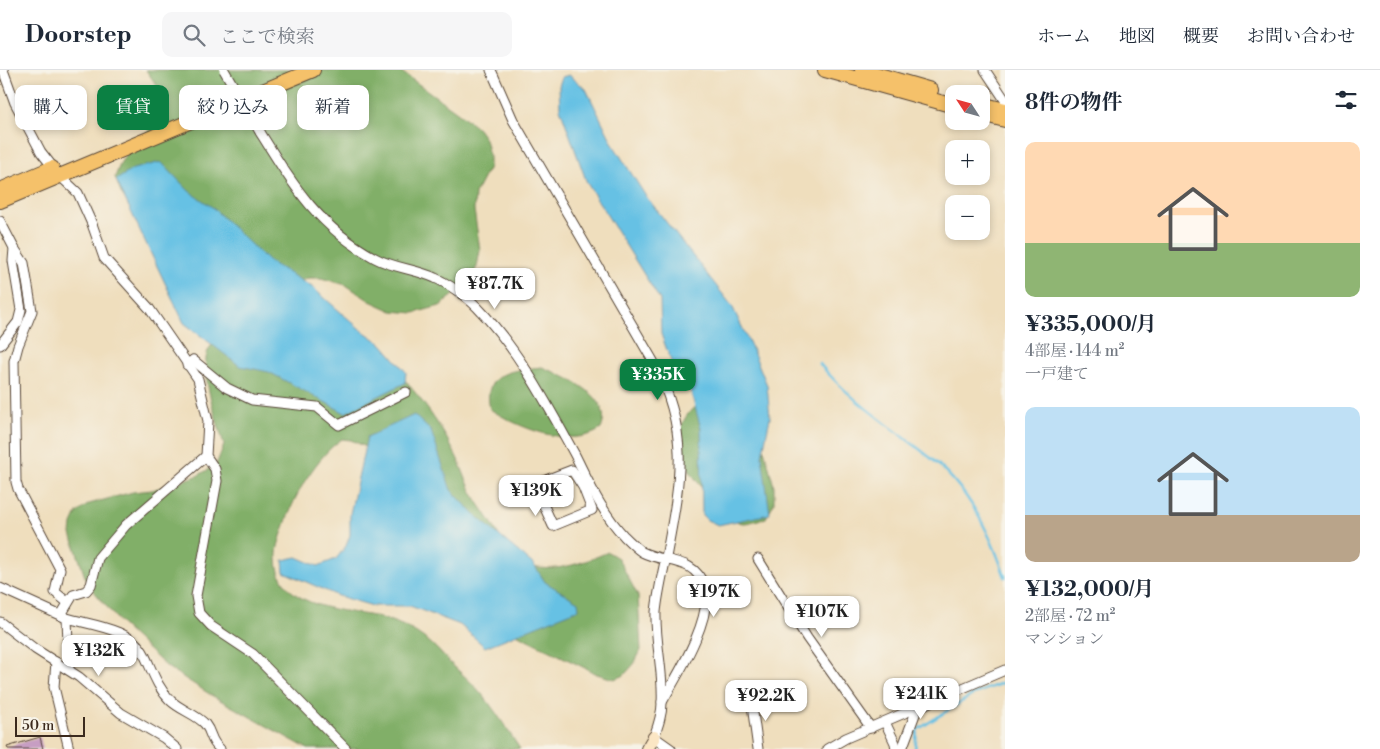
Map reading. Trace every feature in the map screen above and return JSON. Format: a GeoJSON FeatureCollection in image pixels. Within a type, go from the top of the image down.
{"type":"FeatureCollection","features":[{"type":"Feature","properties":{"kind":"main road"},"geometry":{"type":"LineString","coordinates":[[0,201],[56,171],[287,70]]}},
{"type":"Feature","properties":{"kind":"main road"},"geometry":{"type":"LineString","coordinates":[[0,190],[56,171],[313,70]]}},
{"type":"Feature","properties":{"kind":"main road"},"geometry":{"type":"LineString","coordinates":[[825,70],[945,103]]}},
{"type":"Feature","properties":{"kind":"main road"},"geometry":{"type":"LineString","coordinates":[[862,70],[945,94]]}},
{"type":"Feature","properties":{"kind":"main road"},"geometry":{"type":"LineString","coordinates":[[990,106],[1005,110]]}},
{"type":"Feature","properties":{"kind":"main road"},"geometry":{"type":"LineString","coordinates":[[990,116],[1005,120]]}},
{"type":"Feature","properties":{"kind":"street"},"geometry":{"type":"LineString","coordinates":[[2,70],[15,103],[42,152],[56,171],[78,193],[104,258],[149,308],[198,379],[208,421],[206,456],[215,469],[217,482],[196,596],[199,613],[211,626],[253,654],[346,749]]}},
{"type":"Feature","properties":{"kind":"street"},"geometry":{"type":"LineString","coordinates":[[224,70],[260,132],[309,206],[327,226],[376,259],[436,278],[476,306],[504,337],[544,398],[587,486],[624,536],[642,552],[689,564],[700,578],[705,588],[701,623],[692,647],[662,702],[654,737],[647,749]]}},
{"type":"Feature","properties":{"kind":"street"},"geometry":{"type":"LineString","coordinates":[[491,70],[517,127],[663,380],[677,423],[680,454],[678,496],[659,593],[656,628],[662,702]]}},
{"type":"Feature","properties":{"kind":"street"},"geometry":{"type":"LineString","coordinates":[[984,70],[1005,100]]}},
{"type":"Feature","properties":{"kind":"street"},"geometry":{"type":"LineString","coordinates":[[0,221],[24,263],[32,311],[14,361],[16,482],[60,569],[55,592],[67,602]]}},
{"type":"Feature","properties":{"kind":"street"},"geometry":{"type":"LineString","coordinates":[[0,345],[18,322],[21,310],[13,261],[14,248]]}},
{"type":"Feature","properties":{"kind":"street"},"geometry":{"type":"LineString","coordinates":[[187,365],[193,360],[228,388],[252,400],[317,407],[339,425],[406,392]]}},
{"type":"Feature","properties":{"kind":"street"},"geometry":{"type":"LineString","coordinates":[[68,670],[64,616],[67,602],[73,594],[86,591],[90,585],[98,558],[126,525],[206,456]]}},
{"type":"Feature","properties":{"kind":"street"},"geometry":{"type":"LineString","coordinates":[[572,470],[587,486],[592,510],[553,526],[544,506],[546,480],[572,470]]}},
{"type":"Feature","properties":{"kind":"street"},"geometry":{"type":"LineString","coordinates":[[758,559],[807,638],[871,728]]}},
{"type":"Feature","properties":{"kind":"street"},"geometry":{"type":"LineString","coordinates":[[0,588],[64,616],[111,630],[135,642],[144,652],[151,672],[166,696],[203,722],[209,730],[212,743],[220,749]]}},
{"type":"Feature","properties":{"kind":"street"},"geometry":{"type":"LineString","coordinates":[[0,622],[95,689],[121,713],[164,738],[178,749]]}},
{"type":"Feature","properties":{"kind":"street"},"geometry":{"type":"LineString","coordinates":[[56,662],[54,687],[70,749]]}},
{"type":"Feature","properties":{"kind":"street"},"geometry":{"type":"LineString","coordinates":[[827,749],[884,722],[1005,670]]}},
{"type":"Feature","properties":{"kind":"street"},"geometry":{"type":"LineString","coordinates":[[751,698],[758,749]]}},
{"type":"Feature","properties":{"kind":"street"},"geometry":{"type":"LineString","coordinates":[[902,749],[917,709]]}},
{"type":"Feature","properties":{"kind":"street"},"geometry":{"type":"LineString","coordinates":[[884,722],[895,743],[896,749]]}},
{"type":"Feature","properties":{"kind":"street"},"geometry":{"type":"LineString","coordinates":[[654,737],[671,749]]}},
{"type":"Feature","properties":{"kind":"green space"},"geometry":{"type":"Polygon","coordinates":[[[146,70],[399,70],[464,117],[478,129],[485,139],[489,156],[489,167],[475,194],[474,210],[480,250],[477,267],[465,286],[440,306],[414,313],[392,311],[370,301],[346,285],[321,278],[308,278],[271,292],[155,239],[121,193],[115,177],[121,162],[131,148],[150,130],[169,130],[169,85],[156,85],[146,70]]]}},
{"type":"Feature","properties":{"kind":"green space"},"geometry":{"type":"Polygon","coordinates":[[[224,337],[404,379],[424,403],[442,430],[474,496],[512,556],[520,562],[541,568],[564,567],[608,552],[618,558],[638,596],[641,650],[634,664],[623,676],[614,679],[597,674],[498,625],[370,449],[351,440],[342,439],[316,465],[295,500],[278,545],[277,559],[280,574],[287,586],[297,595],[310,602],[390,621],[411,629],[427,640],[482,694],[520,749],[308,749],[211,695],[167,667],[122,625],[87,583],[71,534],[72,524],[77,513],[89,504],[133,492],[152,490],[197,476],[216,465],[224,445],[213,409],[206,366],[207,354],[211,346],[224,337]]]}},
{"type":"Feature","properties":{"kind":"green space"},"geometry":{"type":"Polygon","coordinates":[[[542,367],[575,382],[595,398],[601,407],[603,417],[601,429],[589,435],[560,437],[529,429],[490,409],[489,396],[495,380],[502,375],[521,369],[542,367]]]}},
{"type":"Feature","properties":{"kind":"green space"},"geometry":{"type":"Polygon","coordinates":[[[707,396],[749,418],[764,449],[774,486],[774,503],[766,518],[747,523],[741,523],[736,520],[701,486],[687,466],[680,444],[681,427],[690,412],[707,396]]]}},
{"type":"Feature","properties":{"kind":"water"},"geometry":{"type":"Polygon","coordinates":[[[569,75],[586,89],[614,146],[645,195],[732,306],[750,344],[767,385],[770,418],[762,456],[770,514],[718,525],[707,520],[702,515],[701,429],[689,385],[674,369],[661,334],[660,300],[587,183],[560,108],[559,86],[562,77],[569,75]]]}},
{"type":"Feature","properties":{"kind":"water"},"geometry":{"type":"Polygon","coordinates":[[[161,162],[189,191],[212,207],[267,260],[312,287],[360,329],[382,344],[406,372],[405,383],[345,413],[269,372],[240,366],[184,323],[116,180],[133,169],[161,162]]]}},
{"type":"Feature","properties":{"kind":"water"},"geometry":{"type":"Polygon","coordinates":[[[414,415],[431,431],[451,490],[476,516],[534,565],[545,582],[578,602],[579,609],[485,647],[460,625],[410,606],[373,606],[338,596],[284,572],[283,560],[297,557],[318,566],[336,559],[346,546],[350,535],[350,514],[367,437],[414,415]]]}},
{"type":"Feature","properties":{"kind":"building"},"geometry":{"type":"Polygon","coordinates":[[[40,737],[43,749],[8,749],[7,747],[40,737]]]}},
{"type":"Feature","properties":{"kind":"waterway"},"geometry":{"type":"LineString","coordinates":[[819,363],[845,390],[932,459],[957,484],[977,513],[993,545],[1005,577]]}},
{"type":"Feature","properties":{"kind":"waterway"},"geometry":{"type":"LineString","coordinates":[[915,749],[917,730],[974,694],[1005,682]]}}]}
